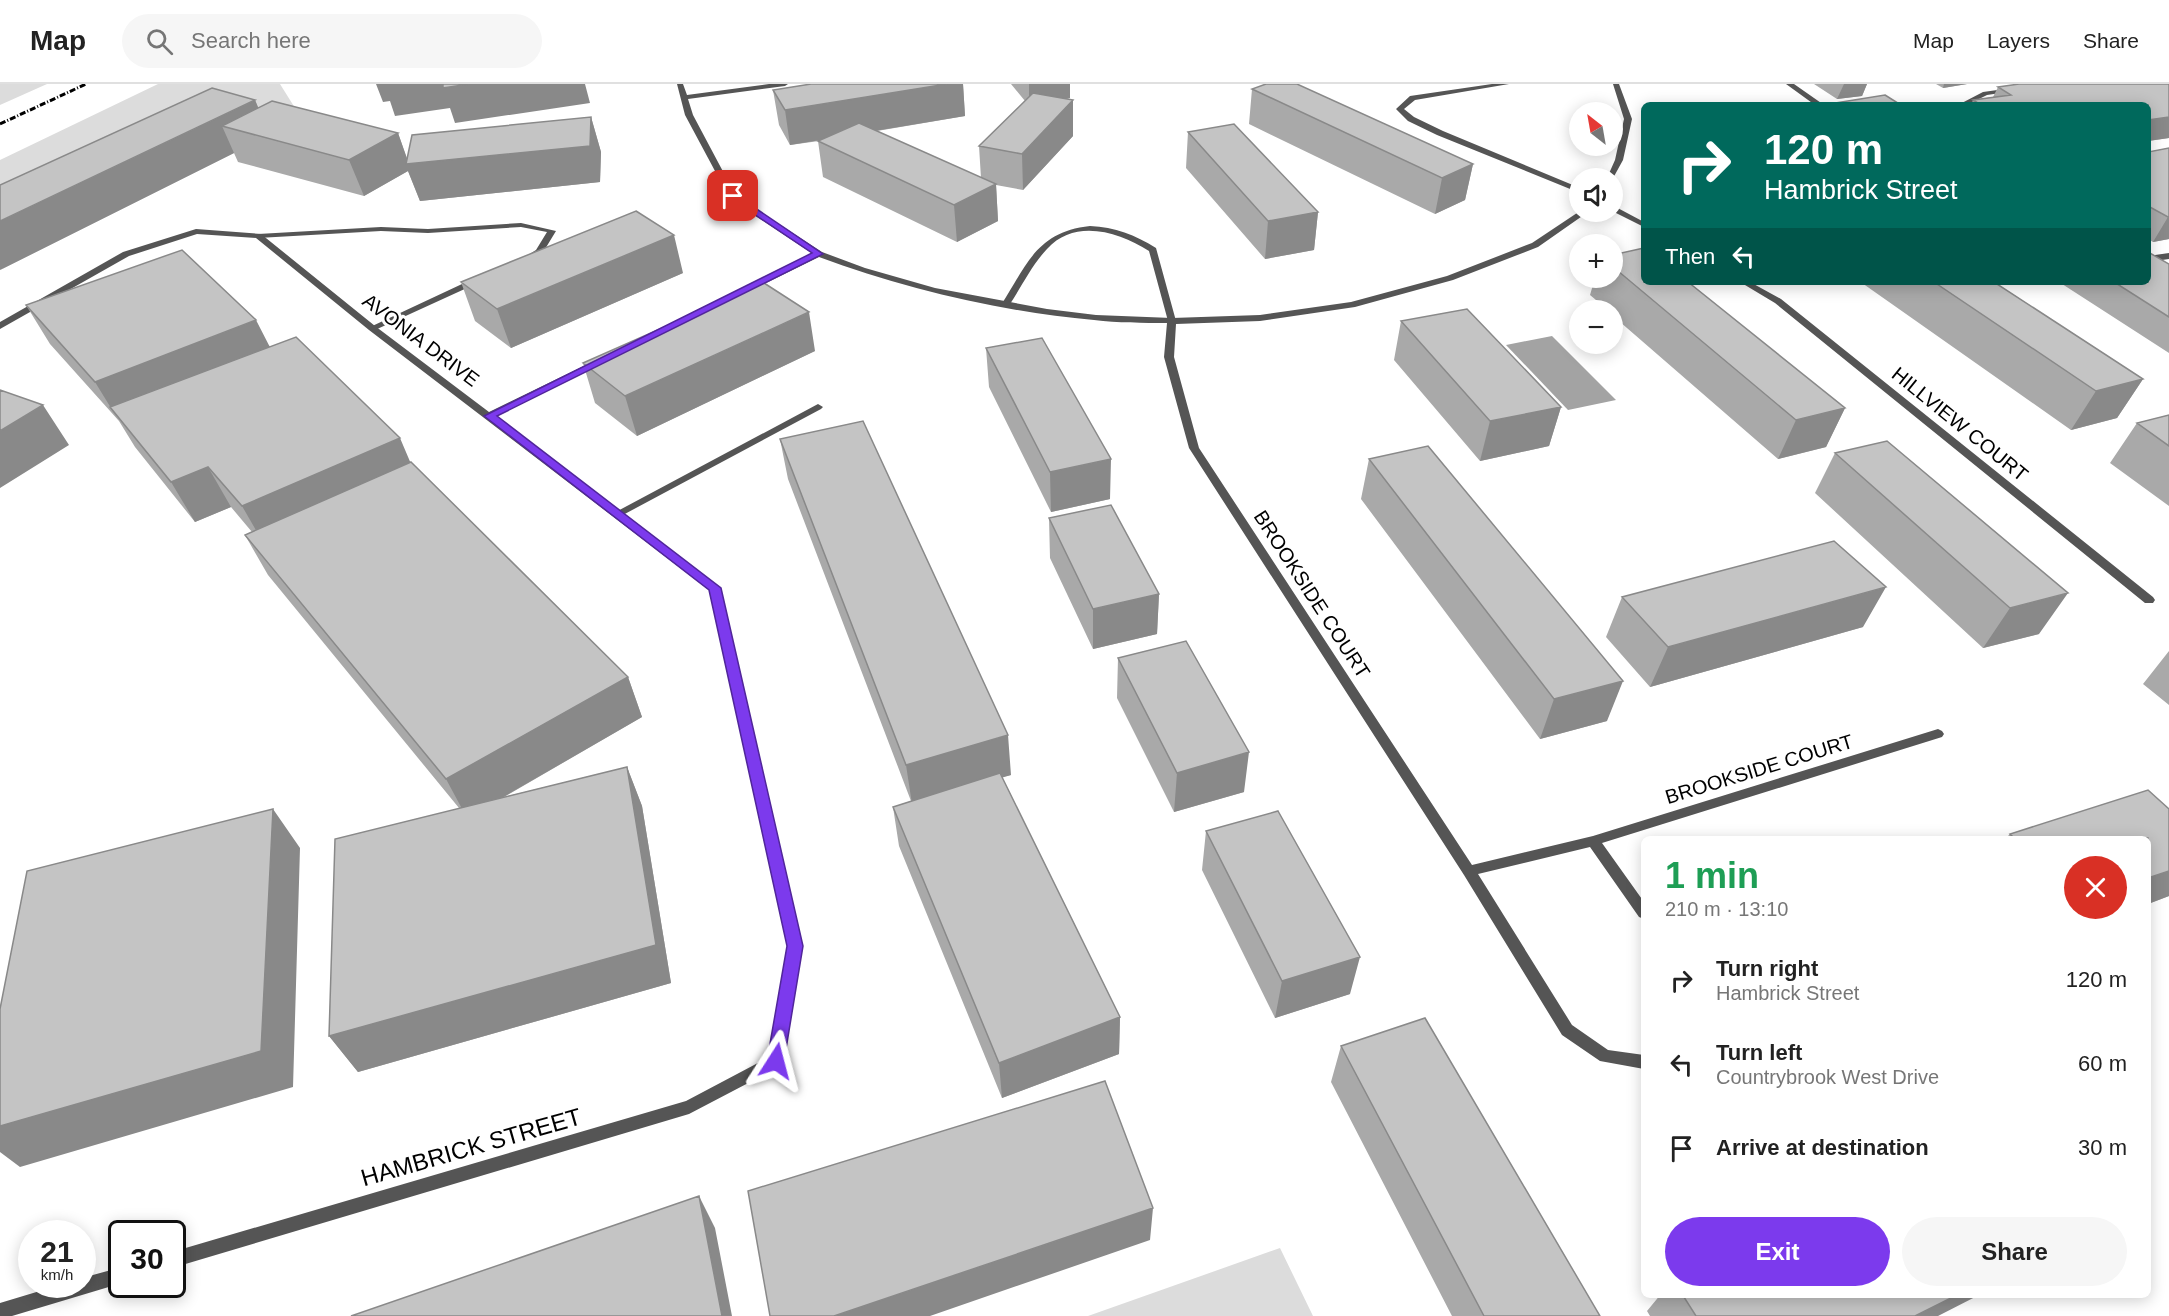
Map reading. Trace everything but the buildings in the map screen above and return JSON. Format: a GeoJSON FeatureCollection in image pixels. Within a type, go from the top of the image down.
{"type":"FeatureCollection","features":[{"type":"Feature","properties":{"kind":"street"},"geometry":{"type":"LineString","coordinates":[[680,84],[689,115],[733,196],[819,254],[872,273],[1005,304],[1095,318],[1172,321],[1260,318],[1352,305],[1450,278],[1535,245],[1569,222]]}},
{"type":"Feature","properties":{"kind":"street"},"geometry":{"type":"LineString","coordinates":[[684,97],[785,84]]}},
{"type":"Feature","properties":{"kind":"street"},"geometry":{"type":"LineString","coordinates":[[1506,84],[1413,98],[1400,109],[1411,119],[1440,133],[1569,186]]}},
{"type":"Feature","properties":{"kind":"street"},"geometry":{"type":"LineString","coordinates":[[1615,168],[1628,119],[1616,84]]}},
{"type":"Feature","properties":{"kind":"street"},"geometry":{"type":"LineString","coordinates":[[1789,84],[1816,102]]}},
{"type":"Feature","properties":{"kind":"street"},"geometry":{"type":"LineString","coordinates":[[1968,102],[1985,93],[2019,89]]}},
{"type":"Feature","properties":{"kind":"street"},"geometry":{"type":"LineString","coordinates":[[1623,213],[1641,223]]}},
{"type":"Feature","properties":{"kind":"street"},"geometry":{"type":"LineString","coordinates":[[0,326],[126,254],[196,231],[258,236],[369,229],[428,231],[521,225],[552,231],[539,252],[518,261]]}},
{"type":"Feature","properties":{"kind":"street","name":"BROOKSIDE COURT"},"geometry":{"type":"LineString","coordinates":[[1005,304],[1049,242],[1067,233],[1090,228],[1118,230],[1153,250],[1172,321],[1169,357],[1194,448],[1469,871],[1567,1030],[1605,1056],[1641,1062]]}},
{"type":"Feature","properties":{"kind":"street","name":"AVONIA DRIVE"},"geometry":{"type":"LineString","coordinates":[[258,236],[372,327],[714,588],[795,946],[776,1061]]}},
{"type":"Feature","properties":{"kind":"street"},"geometry":{"type":"LineString","coordinates":[[683,321],[819,254]]}},
{"type":"Feature","properties":{"kind":"street"},"geometry":{"type":"LineString","coordinates":[[2151,258],[2169,255]]}},
{"type":"Feature","properties":{"kind":"street"},"geometry":{"type":"LineString","coordinates":[[372,327],[487,276]]}},
{"type":"Feature","properties":{"kind":"street","name":"HILLVIEW COURT"},"geometry":{"type":"LineString","coordinates":[[1749,285],[1778,301],[2149,600]]}},
{"type":"Feature","properties":{"kind":"street"},"geometry":{"type":"LineString","coordinates":[[490,416],[610,357]]}},
{"type":"Feature","properties":{"kind":"street"},"geometry":{"type":"LineString","coordinates":[[617,514],[818,407]]}},
{"type":"Feature","properties":{"kind":"street","name":"BROOKSIDE COURT"},"geometry":{"type":"LineString","coordinates":[[1469,871],[1593,841],[1938,734]]}},
{"type":"Feature","properties":{"kind":"street"},"geometry":{"type":"LineString","coordinates":[[1593,841],[1641,909]]}},
{"type":"Feature","properties":{"kind":"street","name":"HAMBRICK STREET"},"geometry":{"type":"LineString","coordinates":[[186,1256],[689,1107],[776,1061]]}},
{"type":"Feature","properties":{"kind":"street"},"geometry":{"type":"LineString","coordinates":[[0,1311],[108,1279]]}},
{"type":"Feature","properties":{"kind":"shaded area"},"geometry":{"type":"Polygon","coordinates":[[[0,84],[47,84],[0,105],[0,84]]]}},
{"type":"Feature","properties":{"kind":"shaded area"},"geometry":{"type":"Polygon","coordinates":[[[158,84],[280,84],[300,116],[0,217],[0,160],[158,84]]]}},
{"type":"Feature","properties":{"kind":"shaded area"},"geometry":{"type":"Polygon","coordinates":[[[1552,336],[1616,400],[1568,410],[1506,345],[1552,336]]]}},
{"type":"Feature","properties":{"kind":"shaded area"},"geometry":{"type":"Polygon","coordinates":[[[1280,1248],[1313,1316],[1088,1316],[1280,1248]]]}},
{"type":"Feature","properties":{"kind":"railway"},"geometry":{"type":"LineString","coordinates":[[0,124],[86,84]]}},
{"type":"Feature","properties":{"kind":"route"},"geometry":{"type":"LineString","coordinates":[[733,196],[819,254],[490,416],[714,588],[795,946],[776,1061]]}}]}
